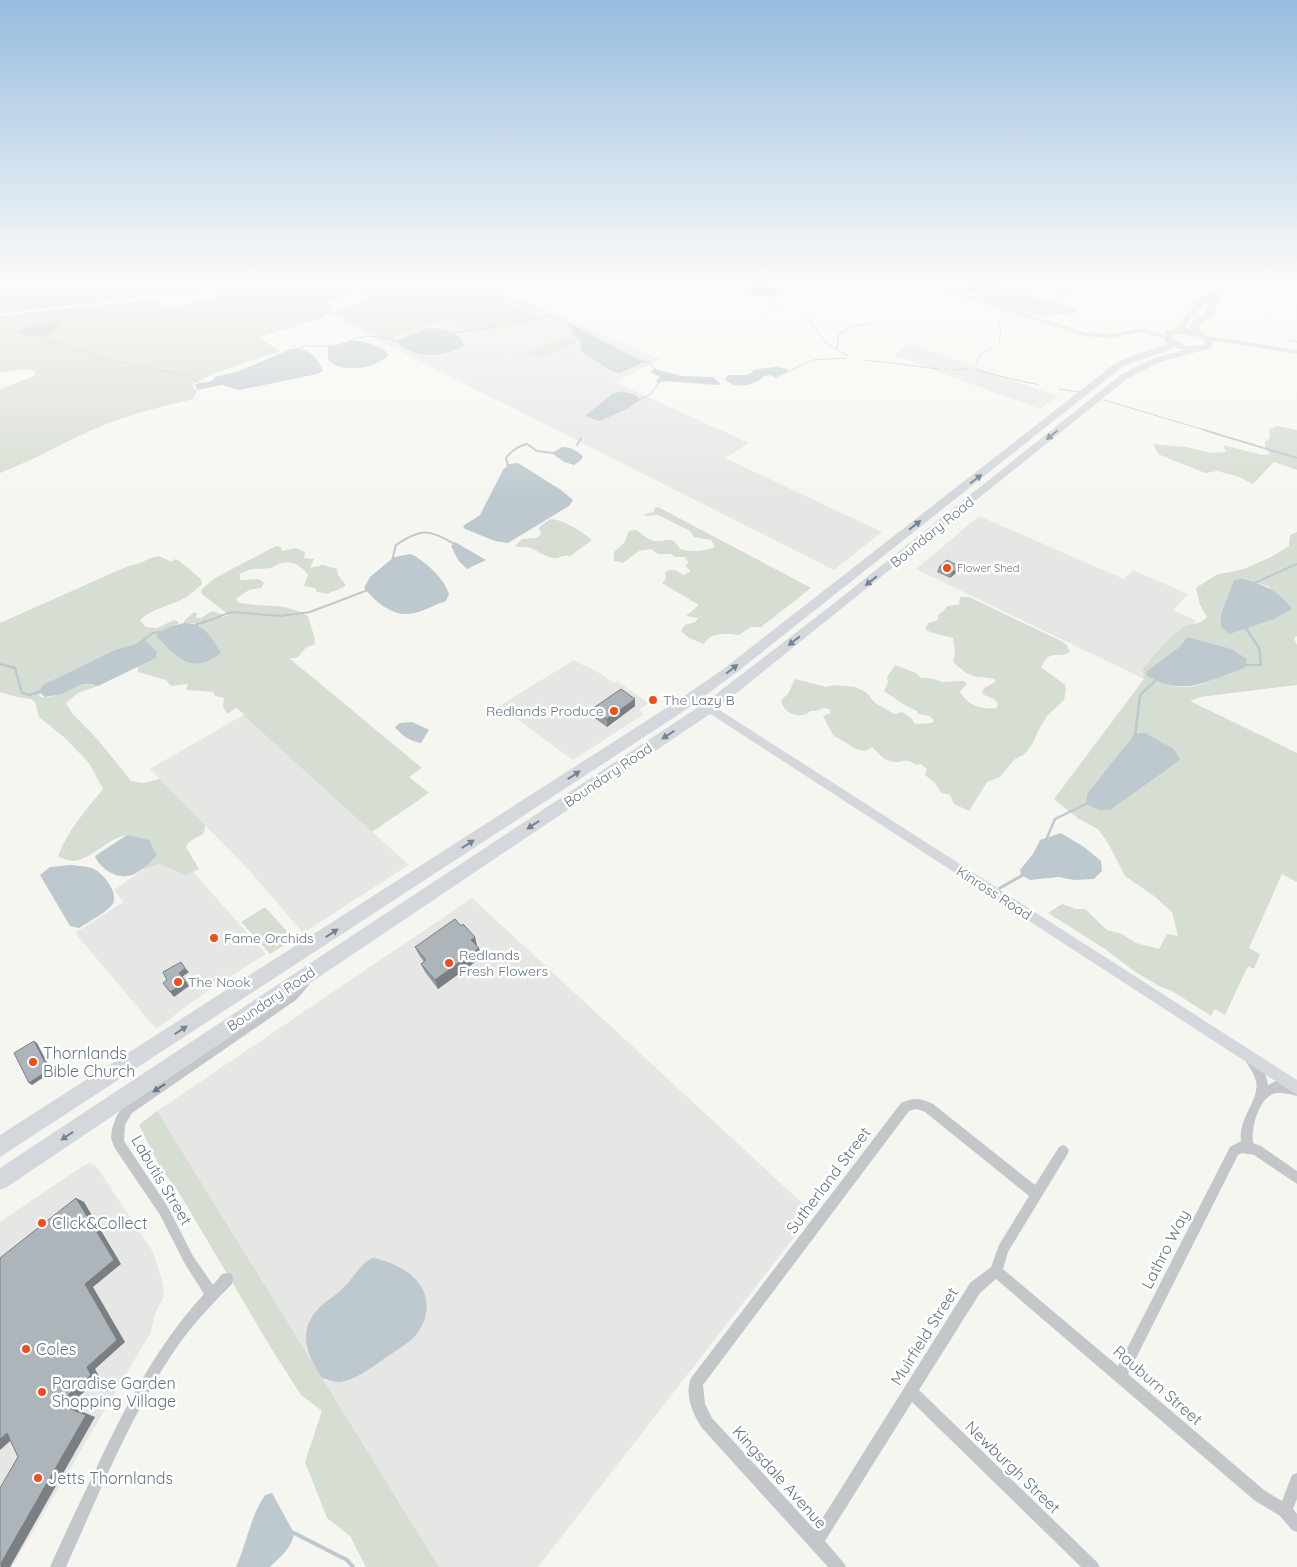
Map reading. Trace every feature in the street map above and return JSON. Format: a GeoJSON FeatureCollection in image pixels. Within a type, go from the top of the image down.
{"type":"FeatureCollection","features":[{"type":"Feature","properties":{"kind":"highway","name":"Boundary Road"},"geometry":{"type":"LineString","coordinates":[[0,1147],[693,697],[727,673],[1120,364],[1132,357],[1152,353]]}},
{"type":"Feature","properties":{"kind":"highway","name":"Boundary Road"},"geometry":{"type":"LineString","coordinates":[[0,1180],[708,708],[1125,376],[1157,360],[1182,353]]}},
{"type":"Feature","properties":{"kind":"highway"},"geometry":{"type":"LineString","coordinates":[[160,1044],[173,1064]]}},
{"type":"Feature","properties":{"kind":"highway"},"geometry":{"type":"LineString","coordinates":[[0,1191],[12,1182],[33,1158]]}},
{"type":"Feature","properties":{"kind":"main road"},"geometry":{"type":"LineString","coordinates":[[1260,353],[1297,359]]}},
{"type":"Feature","properties":{"kind":"street","name":"Kinross Road"},"geometry":{"type":"LineString","coordinates":[[693,697],[1297,1089]]}},
{"type":"Feature","properties":{"kind":"street","name":"Labutis Street"},"geometry":{"type":"LineString","coordinates":[[212,1295],[189,1260],[164,1211],[118,1143],[116,1134],[119,1121],[128,1109],[292,997],[323,965]]}},
{"type":"Feature","properties":{"kind":"street"},"geometry":{"type":"LineString","coordinates":[[1251,1060],[1261,1076],[1262,1094],[1247,1127],[1248,1147],[1257,1150],[1297,1178]]}},
{"type":"Feature","properties":{"kind":"street"},"geometry":{"type":"LineString","coordinates":[[1262,1094],[1276,1087],[1297,1089]]}},
{"type":"Feature","properties":{"kind":"street","name":"Sutherland Street"},"geometry":{"type":"LineString","coordinates":[[698,1410],[695,1396],[696,1383],[701,1374],[905,1107],[913,1103],[922,1104],[929,1108],[1036,1194]]}},
{"type":"Feature","properties":{"kind":"street","name":"Lathro Way"},"geometry":{"type":"LineString","coordinates":[[1120,1376],[1234,1151],[1240,1147],[1248,1147]]}},
{"type":"Feature","properties":{"kind":"street"},"geometry":{"type":"LineString","coordinates":[[996,1271],[1003,1249],[1062,1151]]}},
{"type":"Feature","properties":{"kind":"street","name":"Rauburn Street"},"geometry":{"type":"LineString","coordinates":[[996,1271],[1258,1495],[1285,1512],[1297,1525]]}},
{"type":"Feature","properties":{"kind":"street","name":"Muirfield Street"},"geometry":{"type":"LineString","coordinates":[[816,1542],[975,1288],[996,1271]]}},
{"type":"Feature","properties":{"kind":"street"},"geometry":{"type":"LineString","coordinates":[[58,1567],[134,1407],[169,1348],[227,1279]]}},
{"type":"Feature","properties":{"kind":"street","name":"Newburgh Street"},"geometry":{"type":"LineString","coordinates":[[910,1391],[1092,1567]]}},
{"type":"Feature","properties":{"kind":"street","name":"Kingsdale Avenue"},"geometry":{"type":"LineString","coordinates":[[698,1410],[707,1423],[838,1567]]}},
{"type":"Feature","properties":{"kind":"street"},"geometry":{"type":"LineString","coordinates":[[1285,1512],[1297,1480]]}},
{"type":"Feature","properties":{"kind":"shaded area"},"geometry":{"type":"Polygon","coordinates":[[[0,353],[274,353],[215,373],[193,384],[193,388],[197,391],[193,399],[140,412],[107,424],[0,473],[0,389],[34,376],[35,371],[26,369],[0,372],[0,353]]]}},
{"type":"Feature","properties":{"kind":"shaded area"},"geometry":{"type":"Polygon","coordinates":[[[281,353],[310,353],[318,361],[323,371],[317,374],[239,390],[222,385],[197,390],[195,384],[212,381],[215,377],[239,371],[281,353]]]}},
{"type":"Feature","properties":{"kind":"shaded area"},"geometry":{"type":"Polygon","coordinates":[[[328,353],[388,353],[389,355],[376,364],[358,368],[341,367],[328,360],[328,353]]]}},
{"type":"Feature","properties":{"kind":"shaded area"},"geometry":{"type":"Polygon","coordinates":[[[404,353],[646,353],[660,359],[615,382],[749,443],[725,458],[882,532],[834,570],[404,353]]]}},
{"type":"Feature","properties":{"kind":"shaded area"},"geometry":{"type":"Polygon","coordinates":[[[417,353],[447,353],[439,355],[417,353]]]}},
{"type":"Feature","properties":{"kind":"shaded area"},"geometry":{"type":"Polygon","coordinates":[[[531,353],[551,353],[540,358],[531,353]]]}},
{"type":"Feature","properties":{"kind":"shaded area"},"geometry":{"type":"Polygon","coordinates":[[[584,353],[627,353],[644,362],[620,373],[613,372],[584,353]]]}},
{"type":"Feature","properties":{"kind":"shaded area"},"geometry":{"type":"Polygon","coordinates":[[[896,353],[937,353],[1057,396],[1040,409],[893,355],[896,353]]]}},
{"type":"Feature","properties":{"kind":"shaded area"},"geometry":{"type":"Polygon","coordinates":[[[776,367],[787,369],[788,372],[775,378],[771,375],[764,376],[750,384],[739,386],[725,379],[728,375],[747,375],[756,369],[776,367]]]}},
{"type":"Feature","properties":{"kind":"shaded area"},"geometry":{"type":"Polygon","coordinates":[[[655,369],[681,376],[713,377],[721,384],[667,381],[658,383],[656,381],[660,377],[650,372],[655,369]]]}},
{"type":"Feature","properties":{"kind":"shaded area"},"geometry":{"type":"Polygon","coordinates":[[[619,392],[631,393],[640,400],[627,409],[600,421],[585,416],[612,394],[619,392]]]}},
{"type":"Feature","properties":{"kind":"shaded area"},"geometry":{"type":"Polygon","coordinates":[[[1277,426],[1297,430],[1297,470],[1274,462],[1253,484],[1237,476],[1217,471],[1205,473],[1158,454],[1153,444],[1186,447],[1211,453],[1226,452],[1223,445],[1262,455],[1270,454],[1265,447],[1265,442],[1270,438],[1269,429],[1277,426]]]}},
{"type":"Feature","properties":{"kind":"shaded area"},"geometry":{"type":"Polygon","coordinates":[[[562,447],[573,449],[583,457],[574,465],[564,462],[552,453],[562,447]]]}},
{"type":"Feature","properties":{"kind":"shaded area"},"geometry":{"type":"Polygon","coordinates":[[[518,463],[561,490],[573,500],[569,506],[508,543],[495,541],[465,529],[463,526],[480,515],[503,470],[509,464],[518,463]]]}},
{"type":"Feature","properties":{"kind":"shaded area"},"geometry":{"type":"Polygon","coordinates":[[[658,507],[811,588],[761,627],[751,627],[739,635],[715,635],[704,644],[689,638],[681,631],[685,625],[695,622],[698,618],[686,616],[699,605],[662,583],[666,579],[665,573],[670,570],[683,575],[691,571],[685,566],[689,562],[685,559],[686,557],[658,554],[651,549],[639,551],[623,563],[614,561],[614,552],[624,543],[629,531],[636,530],[651,540],[671,540],[680,549],[684,550],[702,551],[715,547],[711,540],[694,537],[690,531],[658,515],[645,516],[644,514],[654,512],[654,509],[658,507]]]}},
{"type":"Feature","properties":{"kind":"shaded area"},"geometry":{"type":"Polygon","coordinates":[[[979,516],[1124,579],[1133,570],[1188,594],[1174,610],[1197,621],[1144,679],[916,569],[979,516]]]}},
{"type":"Feature","properties":{"kind":"shaded area"},"geometry":{"type":"Polygon","coordinates":[[[550,519],[572,526],[592,540],[570,556],[566,555],[556,558],[547,556],[534,549],[515,546],[522,539],[537,538],[541,534],[539,527],[550,519]]]}},
{"type":"Feature","properties":{"kind":"shaded area"},"geometry":{"type":"Polygon","coordinates":[[[1297,532],[1297,636],[1294,638],[1297,645],[1297,685],[1200,697],[1190,701],[1297,753],[1297,882],[1282,874],[1249,948],[1260,954],[1254,969],[1248,966],[1225,1015],[1215,1009],[1211,1016],[1172,991],[1161,987],[1134,971],[1105,949],[1048,913],[1062,904],[1076,909],[1085,909],[1107,930],[1122,934],[1136,943],[1159,949],[1167,934],[1178,936],[1172,912],[1154,896],[1125,876],[1108,843],[1098,829],[1079,819],[1054,799],[1144,679],[1143,669],[1151,658],[1182,628],[1200,622],[1207,617],[1200,605],[1196,588],[1216,575],[1244,569],[1273,556],[1289,546],[1290,535],[1297,532]],[[1242,578],[1234,580],[1221,614],[1221,627],[1270,587],[1242,578]],[[1188,637],[1178,648],[1147,672],[1164,683],[1178,687],[1189,687],[1210,681],[1247,659],[1232,649],[1188,637]]]}},
{"type":"Feature","properties":{"kind":"shaded area"},"geometry":{"type":"Polygon","coordinates":[[[455,542],[486,560],[467,569],[458,560],[451,546],[455,542]]]}},
{"type":"Feature","properties":{"kind":"shaded area"},"geometry":{"type":"Polygon","coordinates":[[[276,546],[281,547],[282,551],[296,548],[305,552],[304,558],[314,559],[310,568],[323,565],[337,569],[338,575],[346,585],[328,594],[317,592],[315,588],[304,586],[308,575],[303,569],[293,563],[285,562],[270,568],[252,569],[240,574],[240,580],[259,579],[264,583],[261,588],[249,590],[236,599],[237,602],[290,608],[308,616],[315,644],[305,648],[297,657],[289,658],[422,768],[409,777],[429,793],[372,832],[243,713],[236,708],[227,714],[223,706],[224,698],[215,696],[213,692],[186,690],[188,684],[171,686],[166,680],[138,672],[138,667],[156,657],[115,650],[44,685],[39,696],[47,697],[62,694],[83,685],[98,686],[78,693],[66,703],[72,713],[99,741],[131,781],[143,783],[160,779],[205,825],[204,833],[189,842],[186,847],[199,869],[185,875],[160,864],[143,869],[157,856],[127,835],[113,840],[87,857],[71,861],[58,856],[72,829],[103,789],[89,763],[65,738],[39,717],[35,702],[31,699],[0,692],[0,623],[128,566],[159,556],[172,562],[174,559],[179,561],[201,579],[202,584],[183,599],[153,611],[140,621],[146,627],[157,628],[174,620],[178,624],[171,626],[202,626],[184,623],[184,621],[194,612],[197,614],[196,618],[201,618],[212,611],[221,614],[222,617],[229,615],[202,594],[201,590],[215,578],[276,546]]]}},
{"type":"Feature","properties":{"kind":"shaded area"},"geometry":{"type":"Polygon","coordinates":[[[411,554],[433,571],[443,582],[449,594],[446,601],[417,612],[401,614],[383,606],[364,588],[370,577],[394,557],[411,554]]]}},
{"type":"Feature","properties":{"kind":"shaded area"},"geometry":{"type":"Polygon","coordinates":[[[1242,578],[1270,589],[1292,609],[1274,619],[1229,634],[1221,627],[1221,614],[1234,580],[1242,578]]]}},
{"type":"Feature","properties":{"kind":"shaded area"},"geometry":{"type":"Polygon","coordinates":[[[960,597],[969,597],[1059,640],[1067,645],[1070,652],[1048,657],[1041,667],[1065,685],[1064,700],[1047,716],[1025,754],[1015,759],[1000,777],[987,782],[969,811],[954,804],[950,795],[941,793],[936,784],[925,775],[927,769],[921,764],[916,765],[906,761],[890,761],[872,747],[865,751],[856,749],[833,735],[823,716],[831,713],[829,709],[822,708],[807,714],[797,715],[788,712],[782,705],[781,700],[788,694],[795,679],[826,687],[833,685],[856,687],[867,693],[875,703],[894,714],[902,712],[912,719],[915,724],[932,723],[934,721],[930,716],[918,714],[917,711],[884,691],[888,682],[887,677],[895,665],[916,673],[921,678],[930,678],[943,682],[964,681],[967,684],[960,692],[967,701],[981,708],[997,708],[998,703],[994,699],[982,694],[984,688],[995,682],[995,679],[974,676],[964,671],[953,662],[955,651],[953,638],[925,629],[928,623],[938,620],[938,615],[948,606],[959,605],[960,597]]]}},
{"type":"Feature","properties":{"kind":"shaded area"},"geometry":{"type":"Polygon","coordinates":[[[184,623],[191,623],[202,628],[210,636],[221,653],[201,663],[185,661],[171,651],[156,636],[165,629],[184,623]]]}},
{"type":"Feature","properties":{"kind":"shaded area"},"geometry":{"type":"Polygon","coordinates":[[[1188,637],[1232,649],[1247,659],[1244,668],[1207,682],[1184,686],[1160,682],[1146,675],[1147,671],[1178,648],[1188,637]]]}},
{"type":"Feature","properties":{"kind":"shaded area"},"geometry":{"type":"Polygon","coordinates":[[[146,641],[157,652],[156,658],[98,686],[85,684],[62,694],[45,697],[39,692],[43,685],[115,650],[146,641]]]}},
{"type":"Feature","properties":{"kind":"shaded area"},"geometry":{"type":"Polygon","coordinates":[[[574,660],[590,667],[614,683],[617,681],[648,703],[639,710],[644,714],[573,760],[499,706],[574,660]]]}},
{"type":"Feature","properties":{"kind":"shaded area"},"geometry":{"type":"Polygon","coordinates":[[[243,715],[409,865],[303,933],[247,868],[150,769],[243,715]]]}},
{"type":"Feature","properties":{"kind":"shaded area"},"geometry":{"type":"Polygon","coordinates":[[[412,722],[429,730],[421,743],[406,738],[395,727],[400,723],[412,722]]]}},
{"type":"Feature","properties":{"kind":"shaded area"},"geometry":{"type":"Polygon","coordinates":[[[1145,733],[1174,749],[1180,760],[1110,810],[1099,810],[1086,804],[1087,794],[1135,734],[1145,733]]]}},
{"type":"Feature","properties":{"kind":"shaded area"},"geometry":{"type":"Polygon","coordinates":[[[1061,833],[1084,847],[1101,861],[1102,871],[1094,879],[1074,880],[1059,877],[1030,880],[1021,875],[1020,870],[1033,854],[1040,840],[1061,833]]]}},
{"type":"Feature","properties":{"kind":"shaded area"},"geometry":{"type":"Polygon","coordinates":[[[127,835],[149,840],[157,856],[136,873],[122,876],[103,868],[95,856],[127,835]]]}},
{"type":"Feature","properties":{"kind":"shaded area"},"geometry":{"type":"Polygon","coordinates":[[[173,849],[266,954],[206,992],[156,1029],[75,933],[123,902],[114,890],[173,849]]]}},
{"type":"Feature","properties":{"kind":"shaded area"},"geometry":{"type":"Polygon","coordinates":[[[71,865],[94,869],[110,885],[114,895],[114,901],[109,908],[79,928],[70,926],[40,875],[50,867],[71,865]]]}},
{"type":"Feature","properties":{"kind":"shaded area"},"geometry":{"type":"Polygon","coordinates":[[[472,898],[813,1213],[538,1567],[439,1567],[157,1111],[472,898]]]}},
{"type":"Feature","properties":{"kind":"shaded area"},"geometry":{"type":"Polygon","coordinates":[[[265,907],[294,939],[270,954],[241,922],[265,907]]]}},
{"type":"Feature","properties":{"kind":"shaded area"},"geometry":{"type":"Polygon","coordinates":[[[157,1111],[439,1567],[366,1567],[350,1536],[327,1518],[305,1462],[322,1411],[301,1395],[178,1191],[160,1167],[139,1125],[157,1111]]]}},
{"type":"Feature","properties":{"kind":"shaded area","name":"Paradise Garden Shopping Village"},"geometry":{"type":"Polygon","coordinates":[[[90,1163],[97,1167],[153,1252],[163,1284],[164,1296],[155,1314],[151,1332],[12,1567],[0,1567],[0,1222],[90,1163]]]}},
{"type":"Feature","properties":{"kind":"shaded area"},"geometry":{"type":"Polygon","coordinates":[[[372,1258],[397,1266],[417,1280],[422,1287],[427,1303],[425,1319],[416,1335],[410,1341],[360,1375],[341,1382],[322,1378],[308,1350],[306,1332],[309,1323],[322,1305],[341,1290],[364,1264],[372,1258]]]}},
{"type":"Feature","properties":{"kind":"shaded area"},"geometry":{"type":"Polygon","coordinates":[[[272,1493],[294,1533],[291,1543],[270,1567],[236,1567],[260,1503],[265,1495],[272,1493]]]}},
{"type":"Feature","properties":{"kind":"building"},"geometry":{"type":"Polygon","coordinates":[[[947,560],[959,566],[952,573],[939,567],[947,560]]]}},
{"type":"Feature","properties":{"kind":"building"},"geometry":{"type":"Polygon","coordinates":[[[621,689],[635,699],[607,719],[592,709],[621,689]]]}},
{"type":"Feature","properties":{"kind":"building","name":"Redlands Fresh Flowers"},"geometry":{"type":"Polygon","coordinates":[[[455,919],[461,926],[463,924],[475,937],[471,940],[479,948],[435,980],[421,964],[426,960],[415,947],[455,919]]]}},
{"type":"Feature","properties":{"kind":"building"},"geometry":{"type":"Polygon","coordinates":[[[181,962],[185,968],[179,973],[186,981],[170,992],[163,983],[167,980],[163,972],[181,962]]]}},
{"type":"Feature","properties":{"kind":"building","name":"Thornlands Bible Church"},"geometry":{"type":"Polygon","coordinates":[[[34,1041],[47,1066],[42,1069],[44,1073],[29,1083],[14,1053],[34,1041]]]}},
{"type":"Feature","properties":{"kind":"building","name":"Paradise Garden Shopping Village"},"geometry":{"type":"Polygon","coordinates":[[[76,1198],[114,1260],[85,1284],[117,1340],[87,1367],[91,1375],[58,1404],[86,1415],[0,1565],[0,1488],[18,1457],[7,1433],[0,1439],[0,1258],[76,1198]]]}},
{"type":"Feature","properties":{"kind":"waterway"},"geometry":{"type":"LineString","coordinates":[[88,353],[109,360],[187,376],[200,383]]}},
{"type":"Feature","properties":{"kind":"waterway"},"geometry":{"type":"LineString","coordinates":[[844,353],[849,356]]}},
{"type":"Feature","properties":{"kind":"waterway"},"geometry":{"type":"LineString","coordinates":[[976,363],[984,353]]}},
{"type":"Feature","properties":{"kind":"waterway"},"geometry":{"type":"LineString","coordinates":[[786,372],[813,360],[847,358]]}},
{"type":"Feature","properties":{"kind":"waterway"},"geometry":{"type":"LineString","coordinates":[[641,360],[649,363],[656,370]]}},
{"type":"Feature","properties":{"kind":"waterway"},"geometry":{"type":"LineString","coordinates":[[865,360],[939,369]]}},
{"type":"Feature","properties":{"kind":"waterway"},"geometry":{"type":"LineString","coordinates":[[954,370],[966,369]]}},
{"type":"Feature","properties":{"kind":"waterway"},"geometry":{"type":"LineString","coordinates":[[974,370],[1039,385]]}},
{"type":"Feature","properties":{"kind":"waterway"},"geometry":{"type":"LineString","coordinates":[[637,401],[651,394],[659,382]]}},
{"type":"Feature","properties":{"kind":"waterway"},"geometry":{"type":"LineString","coordinates":[[1059,389],[1079,392]]}},
{"type":"Feature","properties":{"kind":"waterway"},"geometry":{"type":"LineString","coordinates":[[1104,400],[1208,431]]}},
{"type":"Feature","properties":{"kind":"waterway"},"geometry":{"type":"LineString","coordinates":[[1204,430],[1297,458]]}},
{"type":"Feature","properties":{"kind":"waterway"},"geometry":{"type":"LineString","coordinates":[[577,445],[581,438]]}},
{"type":"Feature","properties":{"kind":"waterway"},"geometry":{"type":"LineString","coordinates":[[508,466],[506,458],[515,449],[527,444],[537,451],[554,453]]}},
{"type":"Feature","properties":{"kind":"waterway"},"geometry":{"type":"LineString","coordinates":[[392,560],[396,545],[420,533],[433,534],[456,545]]}},
{"type":"Feature","properties":{"kind":"waterway"},"geometry":{"type":"LineString","coordinates":[[1254,583],[1297,564]]}},
{"type":"Feature","properties":{"kind":"waterway"},"geometry":{"type":"LineString","coordinates":[[203,623],[231,612],[280,616],[310,612],[368,590]]}},
{"type":"Feature","properties":{"kind":"waterway"},"geometry":{"type":"LineString","coordinates":[[196,625],[206,621]]}},
{"type":"Feature","properties":{"kind":"waterway"},"geometry":{"type":"LineString","coordinates":[[1242,665],[1261,665],[1259,648],[1246,628]]}},
{"type":"Feature","properties":{"kind":"waterway"},"geometry":{"type":"LineString","coordinates":[[138,644],[153,633],[161,632]]}},
{"type":"Feature","properties":{"kind":"waterway"},"geometry":{"type":"LineString","coordinates":[[0,664],[15,668],[22,693],[30,695],[41,691]]}},
{"type":"Feature","properties":{"kind":"waterway"},"geometry":{"type":"LineString","coordinates":[[1135,737],[1140,695],[1156,680]]}},
{"type":"Feature","properties":{"kind":"waterway"},"geometry":{"type":"LineString","coordinates":[[1046,840],[1055,819],[1088,803]]}},
{"type":"Feature","properties":{"kind":"waterway"},"geometry":{"type":"LineString","coordinates":[[1000,888],[1023,875]]}},
{"type":"Feature","properties":{"kind":"waterway"},"geometry":{"type":"LineString","coordinates":[[294,1533],[347,1560],[353,1567]]}},
{"type":"Feature","properties":{"kind":"place","name":"Flower Shed"},"geometry":{"type":"Point","coordinates":[947,568]}},
{"type":"Feature","properties":{"kind":"place","name":"The Lazy B"},"geometry":{"type":"Point","coordinates":[653,700]}},
{"type":"Feature","properties":{"kind":"place","name":"Redlands Produce"},"geometry":{"type":"Point","coordinates":[614,711]}},
{"type":"Feature","properties":{"kind":"place","name":"Fame Orchids"},"geometry":{"type":"Point","coordinates":[214,938]}},
{"type":"Feature","properties":{"kind":"place","name":"Redlands Fresh Flowers"},"geometry":{"type":"Point","coordinates":[449,963]}},
{"type":"Feature","properties":{"kind":"place","name":"The Nook"},"geometry":{"type":"Point","coordinates":[178,982]}},
{"type":"Feature","properties":{"kind":"place","name":"Thornlands Bible Church"},"geometry":{"type":"Point","coordinates":[33,1062]}},
{"type":"Feature","properties":{"kind":"place","name":"Click&Collect"},"geometry":{"type":"Point","coordinates":[42,1223]}},
{"type":"Feature","properties":{"kind":"place","name":"Coles"},"geometry":{"type":"Point","coordinates":[26,1349]}},
{"type":"Feature","properties":{"kind":"place","name":"Paradise Garden Shopping Village"},"geometry":{"type":"Point","coordinates":[42,1392]}},
{"type":"Feature","properties":{"kind":"place","name":"Jetts Thornlands"},"geometry":{"type":"Point","coordinates":[38,1478]}}]}
